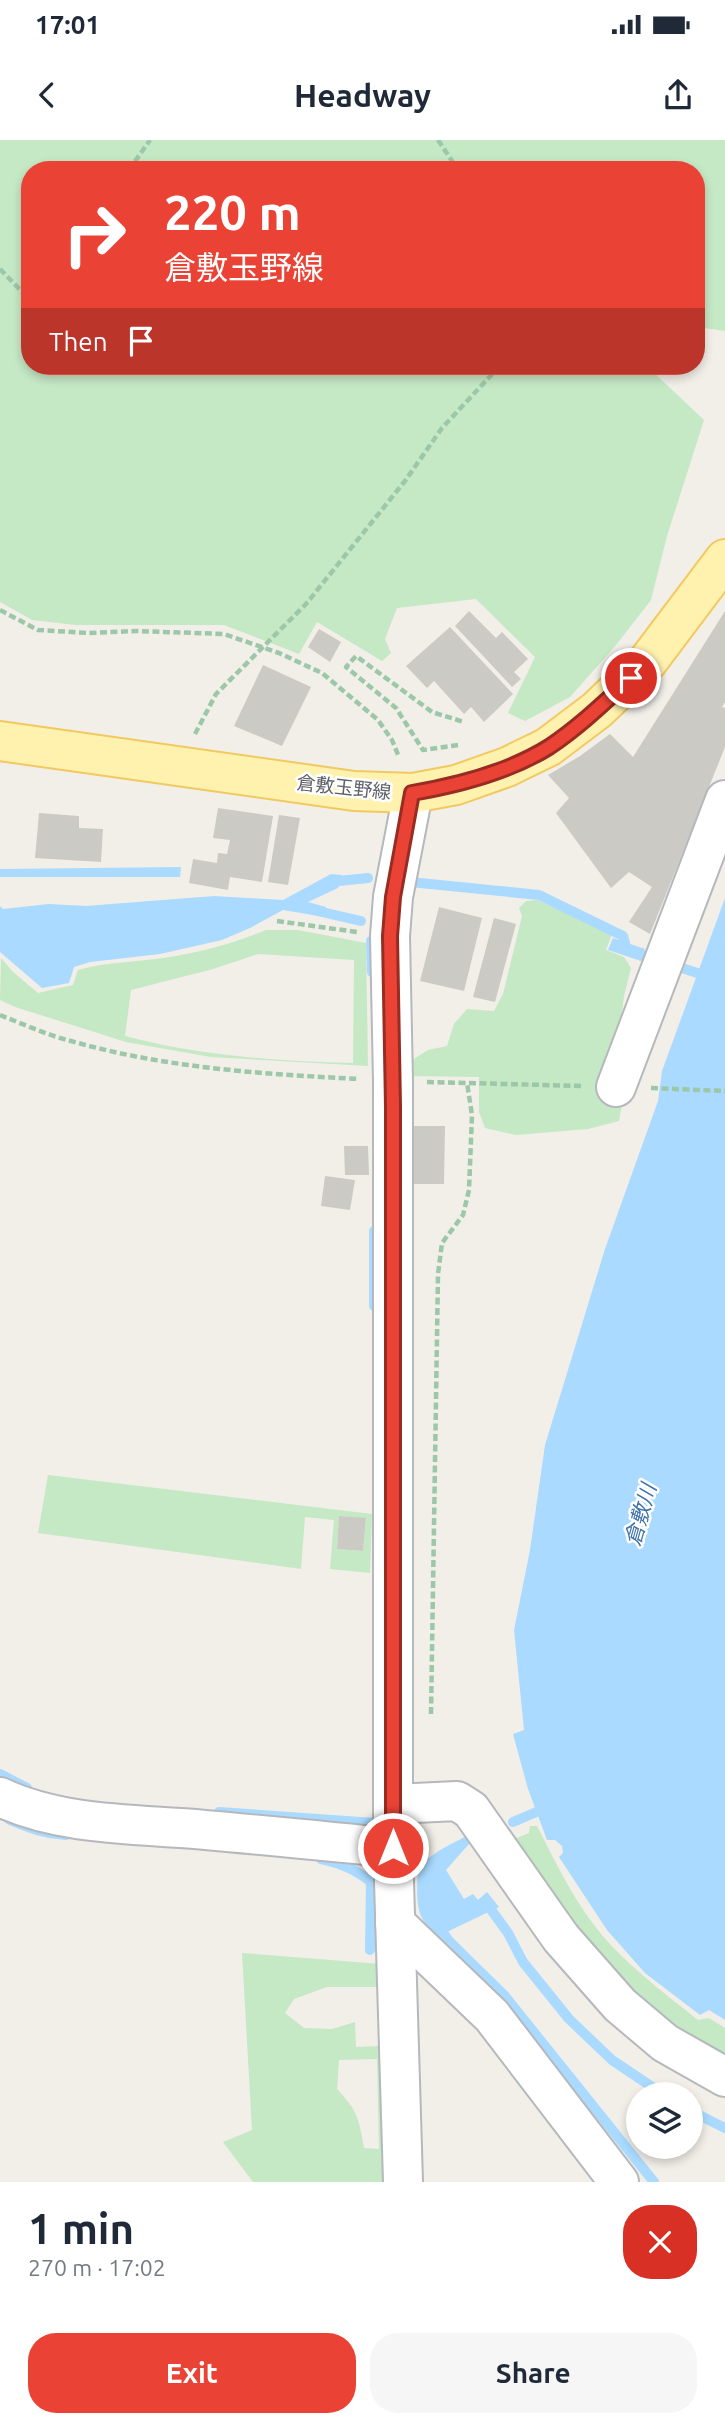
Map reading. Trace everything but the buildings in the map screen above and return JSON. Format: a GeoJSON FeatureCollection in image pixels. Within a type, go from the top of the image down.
{"type":"FeatureCollection","features":[{"type":"Feature","properties":{"kind":"main road","name":"倉敷玉野線"},"geometry":{"type":"LineString","coordinates":[[0,741],[354,791],[412,793],[456,785],[507,767],[548,747],[597,710],[648,661],[725,559]]}},
{"type":"Feature","properties":{"kind":"street"},"geometry":{"type":"LineString","coordinates":[[403,2182],[393,1848],[393,1081],[390,936],[393,897],[412,793]]}},
{"type":"Feature","properties":{"kind":"street"},"geometry":{"type":"LineString","coordinates":[[620,1087],[725,800]]}},
{"type":"Feature","properties":{"kind":"street"},"geometry":{"type":"LineString","coordinates":[[0,1797],[55,1814],[99,1822],[295,1837],[393,1848]]}},
{"type":"Feature","properties":{"kind":"street"},"geometry":{"type":"LineString","coordinates":[[394,1804],[457,1801],[471,1810],[561,1938],[620,2005],[665,2043],[725,2077]]}},
{"type":"Feature","properties":{"kind":"street"},"geometry":{"type":"LineString","coordinates":[[395,1923],[492,2016],[619,2182]]}},
{"type":"Feature","properties":{"kind":"path"},"geometry":{"type":"LineString","coordinates":[[135,161],[150,140]]}},
{"type":"Feature","properties":{"kind":"path"},"geometry":{"type":"LineString","coordinates":[[438,140],[452,161]]}},
{"type":"Feature","properties":{"kind":"path"},"geometry":{"type":"LineString","coordinates":[[0,269],[21,291]]}},
{"type":"Feature","properties":{"kind":"path"},"geometry":{"type":"LineString","coordinates":[[178,766],[216,694],[306,604],[405,481],[442,428],[491,375]]}},
{"type":"Feature","properties":{"kind":"path"},"geometry":{"type":"LineString","coordinates":[[0,610],[38,630],[225,634],[322,673],[378,720],[392,740],[412,793]]}},
{"type":"Feature","properties":{"kind":"path"},"geometry":{"type":"LineString","coordinates":[[461,745],[423,751],[396,708],[346,667],[356,656],[432,712],[464,722]]}},
{"type":"Feature","properties":{"kind":"path"},"geometry":{"type":"LineString","coordinates":[[277,921],[390,936]]}},
{"type":"Feature","properties":{"kind":"path"},"geometry":{"type":"LineString","coordinates":[[0,1015],[69,1041],[148,1059],[255,1074],[725,1091]]}},
{"type":"Feature","properties":{"kind":"path"},"geometry":{"type":"LineString","coordinates":[[431,1717],[438,1274],[442,1243],[463,1215],[469,1190],[472,1115],[467,1083]]}},
{"type":"Feature","properties":{"kind":"green space"},"geometry":{"type":"Polygon","coordinates":[[[0,140],[725,140],[725,331],[705,328],[705,161],[21,161],[21,375],[656,375],[704,420],[667,536],[651,600],[570,697],[525,721],[508,713],[535,657],[476,599],[397,608],[385,639],[391,653],[382,661],[317,622],[299,654],[224,625],[76,625],[32,620],[0,602],[0,140]]]}},
{"type":"Feature","properties":{"kind":"green space"},"geometry":{"type":"Polygon","coordinates":[[[537,900],[612,934],[606,950],[624,957],[631,968],[624,996],[618,1045],[623,1098],[619,1121],[588,1129],[516,1135],[485,1128],[479,1112],[479,1077],[406,1076],[409,1062],[428,1050],[447,1046],[454,1024],[467,1009],[494,1011],[503,994],[522,916],[519,908],[526,901],[537,900]]]}},
{"type":"Feature","properties":{"kind":"green space"},"geometry":{"type":"Polygon","coordinates":[[[266,930],[298,930],[366,943],[368,1066],[211,1057],[126,1042],[0,1000],[1,958],[38,993],[73,985],[78,970],[187,954],[222,946],[266,930]],[[258,954],[213,969],[131,990],[125,1036],[238,1056],[353,1063],[354,960],[258,954]]]}},
{"type":"Feature","properties":{"kind":"green space"},"geometry":{"type":"Polygon","coordinates":[[[48,1475],[372,1514],[370,1573],[330,1569],[334,1520],[305,1517],[301,1569],[38,1533],[48,1475]],[[339,1516],[337,1549],[363,1551],[366,1519],[339,1516]]]}},
{"type":"Feature","properties":{"kind":"green space"},"geometry":{"type":"Polygon","coordinates":[[[530,1826],[537,1826],[578,1902],[617,1951],[643,1976],[698,2020],[709,2018],[725,2028],[725,2071],[624,2000],[511,1834],[517,1838],[529,1833],[530,1826]]]}},
{"type":"Feature","properties":{"kind":"green space"},"geometry":{"type":"Polygon","coordinates":[[[242,1953],[381,1964],[381,1987],[327,1987],[294,1999],[285,2013],[304,2028],[332,2029],[355,2022],[356,2047],[381,2046],[386,2182],[253,2182],[223,2142],[252,2130],[242,1953]],[[377,2059],[339,2060],[337,2089],[357,2116],[364,2148],[379,2149],[377,2059]]]}},
{"type":"Feature","properties":{"kind":"water"},"geometry":{"type":"Polygon","coordinates":[[[181,867],[180,877],[0,877],[0,869],[181,867]]]}},
{"type":"Feature","properties":{"kind":"water"},"geometry":{"type":"Polygon","coordinates":[[[331,874],[342,875],[338,888],[308,902],[326,907],[325,917],[283,910],[222,940],[160,954],[90,962],[74,967],[69,983],[42,988],[0,952],[0,906],[3,909],[49,904],[86,906],[214,896],[283,900],[331,874]]]}},
{"type":"Feature","properties":{"kind":"water","name":"倉敷川"},"geometry":{"type":"Polygon","coordinates":[[[725,898],[725,2020],[709,2010],[700,2015],[645,1973],[607,1930],[559,1857],[563,1853],[562,1846],[555,1840],[547,1840],[528,1789],[513,1734],[524,1730],[514,1630],[530,1550],[545,1445],[605,1249],[658,1101],[662,1071],[725,898]]]}},
{"type":"Feature","properties":{"kind":"water"},"geometry":{"type":"Polygon","coordinates":[[[613,938],[645,949],[641,961],[608,950],[613,938]]]}},
{"type":"Feature","properties":{"kind":"water"},"geometry":{"type":"Polygon","coordinates":[[[471,1833],[475,1841],[468,1845],[446,1870],[464,1899],[473,1894],[478,1900],[487,1892],[499,1907],[437,1939],[419,1910],[417,1885],[421,1860],[424,1855],[429,1858],[471,1833]]]}},
{"type":"Feature","properties":{"kind":"waterway"},"geometry":{"type":"LineString","coordinates":[[330,884],[368,878]]}},
{"type":"Feature","properties":{"kind":"waterway"},"geometry":{"type":"LineString","coordinates":[[410,882],[539,895],[623,936],[623,948],[644,956]]}},
{"type":"Feature","properties":{"kind":"waterway"},"geometry":{"type":"LineString","coordinates":[[313,910],[361,921]]}},
{"type":"Feature","properties":{"kind":"waterway"},"geometry":{"type":"LineString","coordinates":[[371,941],[372,972]]}},
{"type":"Feature","properties":{"kind":"waterway"},"geometry":{"type":"LineString","coordinates":[[685,969],[725,982]]}},
{"type":"Feature","properties":{"kind":"waterway"},"geometry":{"type":"LineString","coordinates":[[374,1231],[374,1306]]}},
{"type":"Feature","properties":{"kind":"waterway"},"geometry":{"type":"LineString","coordinates":[[0,1774],[27,1788]]}},
{"type":"Feature","properties":{"kind":"waterway"},"geometry":{"type":"LineString","coordinates":[[513,1822],[548,1807]]}},
{"type":"Feature","properties":{"kind":"waterway"},"geometry":{"type":"LineString","coordinates":[[219,1812],[375,1823],[378,1826]]}},
{"type":"Feature","properties":{"kind":"waterway"},"geometry":{"type":"LineString","coordinates":[[10,1820],[37,1830],[66,1835]]}},
{"type":"Feature","properties":{"kind":"waterway"},"geometry":{"type":"LineString","coordinates":[[321,1859],[348,1867],[371,1882],[370,1950]]}},
{"type":"Feature","properties":{"kind":"waterway"},"geometry":{"type":"LineString","coordinates":[[485,1904],[508,1933],[523,1962],[569,2019],[612,2060],[645,2082]]}},
{"type":"Feature","properties":{"kind":"waterway"},"geometry":{"type":"LineString","coordinates":[[438,1926],[449,1941],[504,1995],[654,2182]]}},
{"type":"Feature","properties":{"kind":"waterway"},"geometry":{"type":"LineString","coordinates":[[703,2117],[725,2128]]}},
{"type":"Feature","properties":{"kind":"route"},"geometry":{"type":"LineString","coordinates":[[393,1848],[393,1107],[390,936],[393,897],[412,793],[456,785],[507,767],[548,747],[597,710],[631,678]]}}]}
